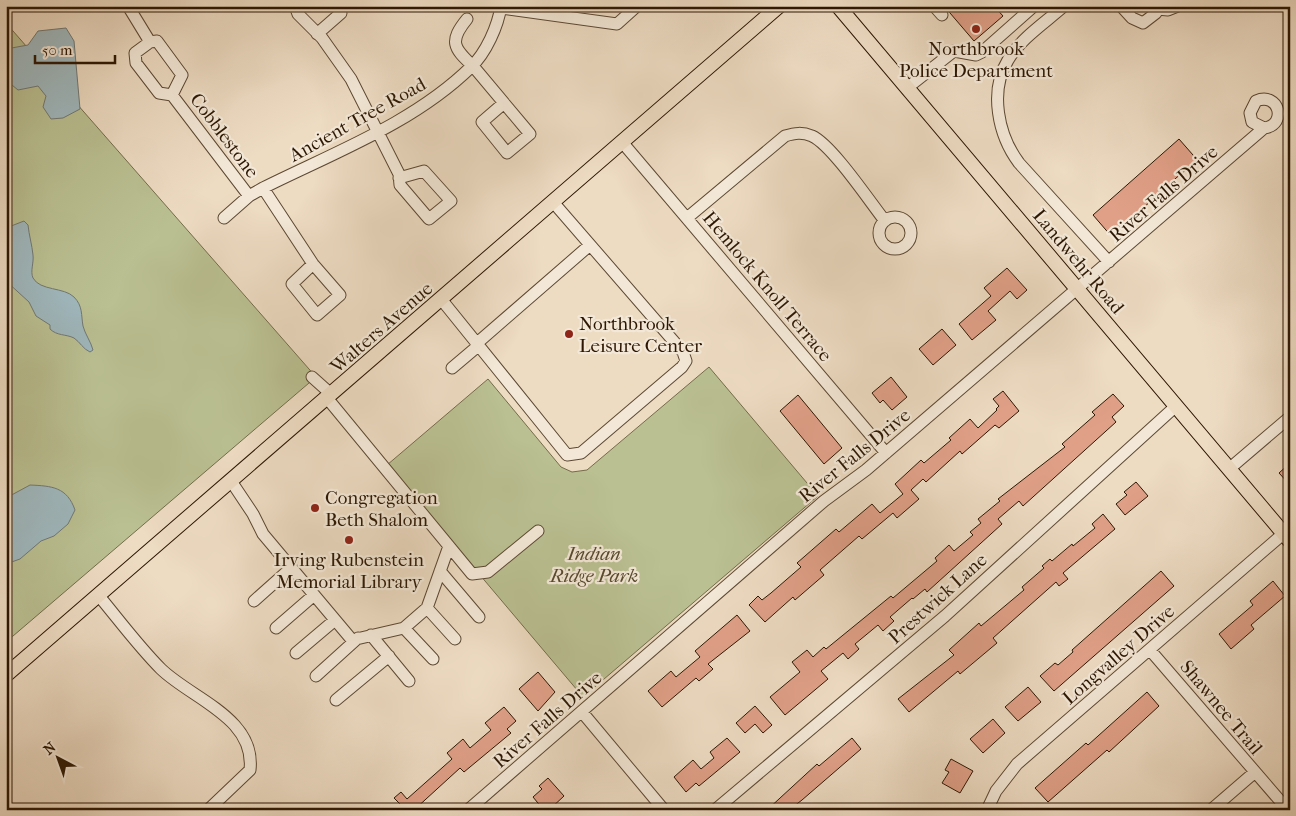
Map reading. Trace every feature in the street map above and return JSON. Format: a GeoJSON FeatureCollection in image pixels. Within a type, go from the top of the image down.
{"type":"FeatureCollection","features":[{"type":"Feature","properties":{"kind":"main road","name":"Walters Avenue"},"geometry":{"type":"LineString","coordinates":[[6,676],[780,6]]}},
{"type":"Feature","properties":{"kind":"main road","name":"Landwehr Road"},"geometry":{"type":"LineString","coordinates":[[838,6],[1287,538]]}},
{"type":"Feature","properties":{"kind":"street","name":"Cobblestone"},"geometry":{"type":"LineString","coordinates":[[128,6],[150,42]]}},
{"type":"Feature","properties":{"kind":"street"},"geometry":{"type":"LineString","coordinates":[[295,6],[298,14],[318,34],[352,79],[399,178],[400,185],[429,219],[451,201],[424,170],[399,178]]}},
{"type":"Feature","properties":{"kind":"street"},"geometry":{"type":"LineString","coordinates":[[318,34],[341,13],[335,6]]}},
{"type":"Feature","properties":{"kind":"street"},"geometry":{"type":"LineString","coordinates":[[501,7],[617,24],[637,6]]}},
{"type":"Feature","properties":{"kind":"street"},"geometry":{"type":"LineString","coordinates":[[934,6],[942,16]]}},
{"type":"Feature","properties":{"kind":"street"},"geometry":{"type":"LineString","coordinates":[[907,88],[954,50],[976,55],[982,52],[1034,6]]}},
{"type":"Feature","properties":{"kind":"street"},"geometry":{"type":"LineString","coordinates":[[1064,6],[1015,49],[1007,61],[1000,82],[998,117],[1008,148],[1109,262]]}},
{"type":"Feature","properties":{"kind":"street"},"geometry":{"type":"LineString","coordinates":[[1121,6],[1132,18],[1143,23],[1156,13],[1157,8],[1168,10],[1178,6]]}},
{"type":"Feature","properties":{"kind":"street","name":"Ancient Tree Road"},"geometry":{"type":"LineString","coordinates":[[224,218],[249,196],[377,132],[443,92],[473,66],[489,42],[501,7]]}},
{"type":"Feature","properties":{"kind":"street"},"geometry":{"type":"LineString","coordinates":[[466,19],[456,32],[455,46],[504,103]]}},
{"type":"Feature","properties":{"kind":"street","name":"Cobblestone"},"geometry":{"type":"LineString","coordinates":[[172,95],[182,75],[157,41],[150,42],[135,53],[136,63],[159,93],[172,95],[249,196]]}},
{"type":"Feature","properties":{"kind":"street","name":"River Falls Drive"},"geometry":{"type":"LineString","coordinates":[[468,810],[824,500],[886,453],[1264,128]]}},
{"type":"Feature","properties":{"kind":"street"},"geometry":{"type":"LineString","coordinates":[[687,218],[785,136],[800,132],[813,136],[826,148],[885,221]]}},
{"type":"Feature","properties":{"kind":"street","name":"Hemlock Knoll Terrace"},"geometry":{"type":"LineString","coordinates":[[622,142],[886,453]]}},
{"type":"Feature","properties":{"kind":"street"},"geometry":{"type":"LineString","coordinates":[[263,188],[313,264]]}},
{"type":"Feature","properties":{"kind":"street"},"geometry":{"type":"LineString","coordinates":[[441,299],[567,456],[581,453],[682,368],[686,361],[683,352],[553,202]]}},
{"type":"Feature","properties":{"kind":"street"},"geometry":{"type":"LineString","coordinates":[[452,368],[590,245]]}},
{"type":"Feature","properties":{"kind":"street"},"geometry":{"type":"LineString","coordinates":[[312,376],[472,574],[488,572],[538,531]]}},
{"type":"Feature","properties":{"kind":"street","name":"Prestwick Lane"},"geometry":{"type":"LineString","coordinates":[[715,810],[945,616],[1176,406]]}},
{"type":"Feature","properties":{"kind":"street"},"geometry":{"type":"LineString","coordinates":[[1229,469],[1290,417]]}},
{"type":"Feature","properties":{"kind":"street"},"geometry":{"type":"LineString","coordinates":[[231,481],[253,514],[263,534],[352,640],[404,628],[427,608],[449,546]]}},
{"type":"Feature","properties":{"kind":"street","name":"Longvalley Drive"},"geometry":{"type":"LineString","coordinates":[[987,810],[996,791],[1017,764],[1150,650],[1287,538]]}},
{"type":"Feature","properties":{"kind":"street"},"geometry":{"type":"LineString","coordinates":[[254,601],[291,568]]}},
{"type":"Feature","properties":{"kind":"street"},"geometry":{"type":"LineString","coordinates":[[440,571],[479,617]]}},
{"type":"Feature","properties":{"kind":"street"},"geometry":{"type":"LineString","coordinates":[[276,628],[314,595]]}},
{"type":"Feature","properties":{"kind":"street"},"geometry":{"type":"LineString","coordinates":[[98,596],[159,667],[175,682],[210,702],[221,711],[249,745],[252,756],[250,770],[208,810]]}},
{"type":"Feature","properties":{"kind":"street"},"geometry":{"type":"LineString","coordinates":[[427,608],[455,639]]}},
{"type":"Feature","properties":{"kind":"street"},"geometry":{"type":"LineString","coordinates":[[296,652],[336,620]]}},
{"type":"Feature","properties":{"kind":"street"},"geometry":{"type":"LineString","coordinates":[[404,628],[432,660]]}},
{"type":"Feature","properties":{"kind":"street"},"geometry":{"type":"LineString","coordinates":[[371,635],[409,680]]}},
{"type":"Feature","properties":{"kind":"street"},"geometry":{"type":"LineString","coordinates":[[316,676],[358,638]]}},
{"type":"Feature","properties":{"kind":"street","name":"Shawnee Trail"},"geometry":{"type":"LineString","coordinates":[[1150,650],[1288,810]]}},
{"type":"Feature","properties":{"kind":"street"},"geometry":{"type":"LineString","coordinates":[[336,700],[389,656]]}},
{"type":"Feature","properties":{"kind":"street"},"geometry":{"type":"LineString","coordinates":[[582,712],[664,810]]}},
{"type":"Feature","properties":{"kind":"street"},"geometry":{"type":"LineString","coordinates":[[1211,810],[1254,772]]}},
{"type":"Feature","properties":{"kind":"green space"},"geometry":{"type":"Polygon","coordinates":[[[6,23],[316,377],[6,642],[6,23]]]}},
{"type":"Feature","properties":{"kind":"green space","name":"Indian Ridge Park"},"geometry":{"type":"Polygon","coordinates":[[[709,367],[818,496],[583,697],[387,465],[488,379],[561,467],[572,472],[587,470],[709,367]]]}},
{"type":"Feature","properties":{"kind":"water"},"geometry":{"type":"Polygon","coordinates":[[[66,28],[74,41],[80,109],[63,118],[51,119],[43,107],[46,96],[38,86],[18,90],[6,80],[6,49],[28,45],[38,31],[66,28]]]}},
{"type":"Feature","properties":{"kind":"water"},"geometry":{"type":"Polygon","coordinates":[[[24,221],[28,225],[33,251],[33,278],[41,285],[70,294],[77,300],[83,326],[93,350],[90,352],[74,338],[56,333],[50,329],[50,325],[36,316],[29,302],[6,281],[6,228],[24,221]]]}},
{"type":"Feature","properties":{"kind":"water"},"geometry":{"type":"Polygon","coordinates":[[[30,485],[58,489],[68,497],[75,510],[68,524],[54,536],[41,541],[20,559],[6,564],[6,498],[30,485]]]}},
{"type":"Feature","properties":{"kind":"building","name":"Northbrook Police Department"},"geometry":{"type":"Polygon","coordinates":[[[944,6],[994,6],[1003,16],[974,41],[944,6]]]}},
{"type":"Feature","properties":{"kind":"building"},"geometry":{"type":"Polygon","coordinates":[[[1179,139],[1200,163],[1190,171],[1188,168],[1163,189],[1166,192],[1156,201],[1154,198],[1112,237],[1093,215],[1179,139]]]}},
{"type":"Feature","properties":{"kind":"building"},"geometry":{"type":"Polygon","coordinates":[[[1007,268],[1027,290],[1017,299],[1010,291],[988,311],[996,320],[972,340],[959,324],[991,296],[984,288],[1007,268]]]}},
{"type":"Feature","properties":{"kind":"building"},"geometry":{"type":"Polygon","coordinates":[[[942,329],[956,345],[933,365],[919,349],[942,329]]]}},
{"type":"Feature","properties":{"kind":"building"},"geometry":{"type":"Polygon","coordinates":[[[891,377],[907,397],[892,410],[883,400],[880,403],[872,393],[891,377]]]}},
{"type":"Feature","properties":{"kind":"building"},"geometry":{"type":"Polygon","coordinates":[[[1003,391],[1019,411],[999,428],[995,425],[962,454],[960,451],[926,482],[923,479],[911,490],[919,499],[897,518],[893,513],[862,539],[859,536],[820,570],[824,575],[795,600],[793,597],[765,622],[749,605],[758,596],[762,600],[801,567],[797,563],[836,529],[839,532],[872,504],[880,513],[903,494],[895,484],[921,460],[924,463],[951,440],[949,438],[970,419],[978,428],[997,410],[999,406],[993,399],[1003,391]]]}},
{"type":"Feature","properties":{"kind":"building"},"geometry":{"type":"Polygon","coordinates":[[[1113,394],[1124,406],[1112,417],[1116,422],[1023,506],[1019,501],[998,519],[1002,524],[927,592],[925,589],[890,617],[894,621],[883,631],[878,625],[855,644],[859,649],[848,659],[843,653],[821,671],[828,679],[785,715],[770,697],[800,672],[792,662],[807,650],[813,657],[824,647],[826,649],[891,596],[893,598],[937,561],[935,558],[949,545],[954,551],[973,535],[970,532],[981,523],[978,519],[1000,501],[998,499],[1065,447],[1062,444],[1095,415],[1092,412],[1113,394]]]}},
{"type":"Feature","properties":{"kind":"building"},"geometry":{"type":"Polygon","coordinates":[[[798,395],[842,448],[824,464],[780,411],[798,395]]]}},
{"type":"Feature","properties":{"kind":"building"},"geometry":{"type":"Polygon","coordinates":[[[1290,463],[1290,485],[1279,473],[1290,463]]]}},
{"type":"Feature","properties":{"kind":"building"},"geometry":{"type":"Polygon","coordinates":[[[1136,482],[1148,496],[1125,515],[1116,504],[1127,495],[1124,492],[1136,482]]]}},
{"type":"Feature","properties":{"kind":"building"},"geometry":{"type":"Polygon","coordinates":[[[1103,514],[1115,529],[1063,573],[1068,579],[1059,586],[1056,582],[993,638],[997,643],[960,674],[958,671],[909,712],[898,699],[954,655],[949,650],[979,623],[981,626],[1024,590],[1022,587],[1044,568],[1042,566],[1050,559],[1052,561],[1095,528],[1092,524],[1103,514]]]}},
{"type":"Feature","properties":{"kind":"building"},"geometry":{"type":"Polygon","coordinates":[[[1161,571],[1174,586],[1054,691],[1040,676],[1055,663],[1058,665],[1073,652],[1072,650],[1161,571]]]}},
{"type":"Feature","properties":{"kind":"building"},"geometry":{"type":"Polygon","coordinates":[[[1273,581],[1285,596],[1251,625],[1254,629],[1231,649],[1219,634],[1253,605],[1250,601],[1273,581]]]}},
{"type":"Feature","properties":{"kind":"building"},"geometry":{"type":"Polygon","coordinates":[[[737,615],[750,631],[708,664],[713,669],[699,681],[696,678],[662,707],[648,691],[671,671],[676,677],[700,657],[695,651],[737,615]]]}},
{"type":"Feature","properties":{"kind":"building"},"geometry":{"type":"Polygon","coordinates":[[[538,672],[555,692],[538,711],[519,689],[538,672]]]}},
{"type":"Feature","properties":{"kind":"building"},"geometry":{"type":"Polygon","coordinates":[[[1028,687],[1041,702],[1018,721],[1005,707],[1028,687]]]}},
{"type":"Feature","properties":{"kind":"building"},"geometry":{"type":"Polygon","coordinates":[[[1147,692],[1159,706],[1109,752],[1107,750],[1048,802],[1035,788],[1086,743],[1088,745],[1147,692]]]}},
{"type":"Feature","properties":{"kind":"building"},"geometry":{"type":"Polygon","coordinates":[[[755,706],[772,725],[763,733],[755,724],[745,733],[736,723],[755,706]]]}},
{"type":"Feature","properties":{"kind":"building"},"geometry":{"type":"Polygon","coordinates":[[[504,707],[516,721],[507,729],[511,733],[464,772],[460,768],[414,810],[393,810],[400,804],[394,798],[401,792],[407,799],[452,759],[447,753],[463,739],[470,748],[491,730],[485,723],[504,707]]]}},
{"type":"Feature","properties":{"kind":"building"},"geometry":{"type":"Polygon","coordinates":[[[993,719],[1005,733],[983,753],[970,739],[993,719]]]}},
{"type":"Feature","properties":{"kind":"building"},"geometry":{"type":"Polygon","coordinates":[[[727,738],[740,752],[699,786],[696,783],[686,792],[674,777],[693,760],[701,769],[714,758],[710,752],[727,738]]]}},
{"type":"Feature","properties":{"kind":"building"},"geometry":{"type":"Polygon","coordinates":[[[852,738],[861,749],[802,800],[789,810],[767,810],[817,764],[819,766],[852,738]]]}},
{"type":"Feature","properties":{"kind":"building"},"geometry":{"type":"Polygon","coordinates":[[[951,759],[973,771],[960,793],[942,783],[949,772],[945,770],[951,759]]]}},
{"type":"Feature","properties":{"kind":"building"},"geometry":{"type":"Polygon","coordinates":[[[548,778],[564,796],[550,809],[546,805],[542,808],[533,797],[542,789],[539,786],[548,778]]]}},
{"type":"Feature","properties":{"kind":"place","name":"Northbrook Police Department"},"geometry":{"type":"Point","coordinates":[976,29]}},
{"type":"Feature","properties":{"kind":"place","name":"Northbrook Leisure Center"},"geometry":{"type":"Point","coordinates":[569,334]}},
{"type":"Feature","properties":{"kind":"place","name":"Congregation Beth Shalom"},"geometry":{"type":"Point","coordinates":[315,508]}},
{"type":"Feature","properties":{"kind":"place","name":"Irving Rubenstein Memorial Library"},"geometry":{"type":"Point","coordinates":[349,540]}}]}
